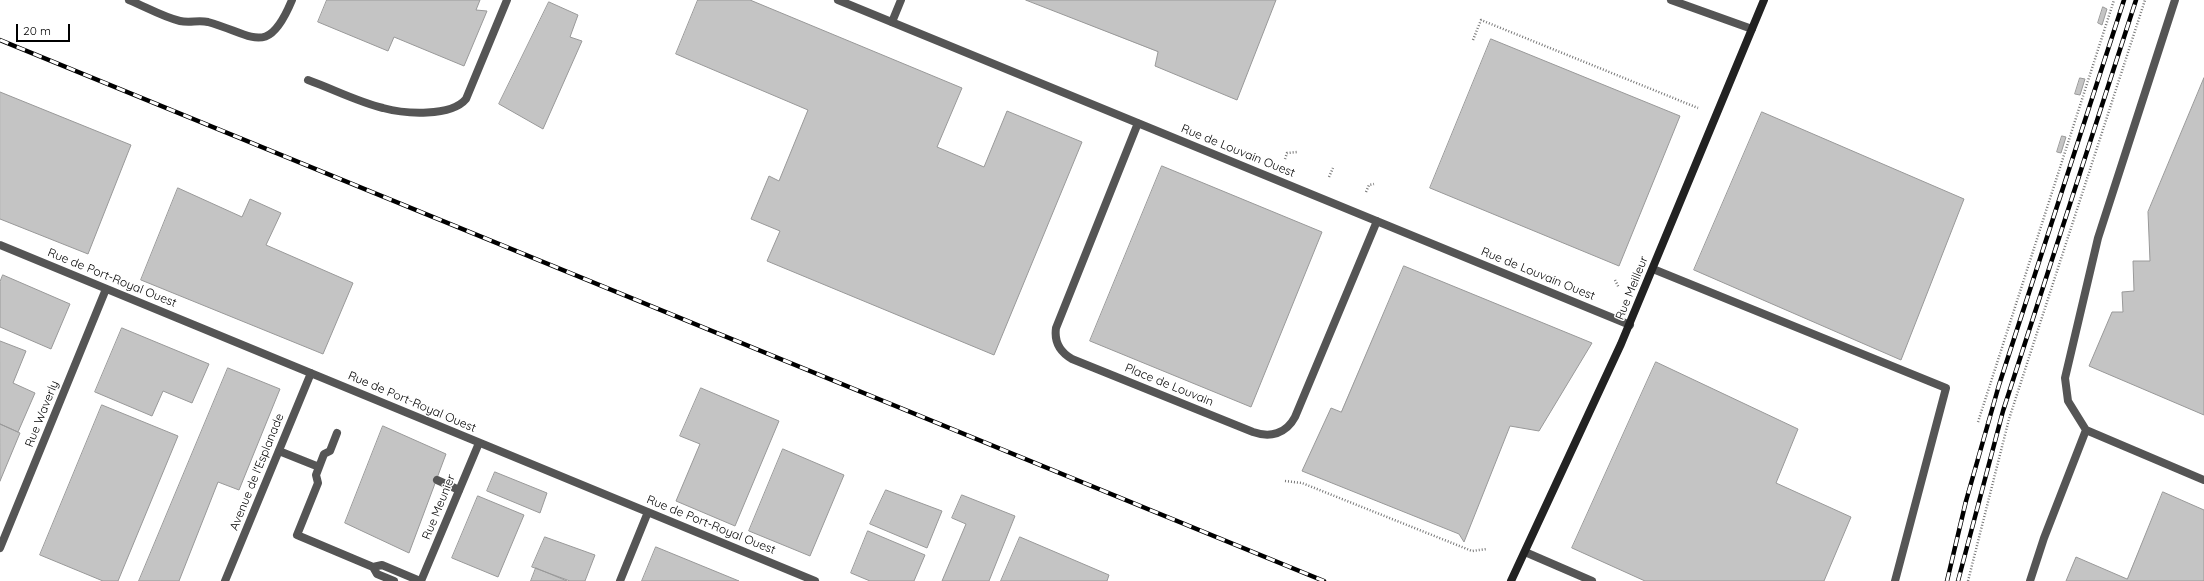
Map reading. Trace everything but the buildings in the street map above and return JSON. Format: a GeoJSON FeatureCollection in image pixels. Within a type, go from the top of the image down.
{"type":"FeatureCollection","features":[{"type":"Feature","properties":{"kind":"street"},"geometry":{"type":"LineString","coordinates":[[129,0],[180,21],[207,22],[254,38],[265,37],[278,28],[292,0]]}},
{"type":"Feature","properties":{"kind":"street"},"geometry":{"type":"LineString","coordinates":[[308,80],[383,108],[436,112],[453,109],[466,99],[507,0]]}},
{"type":"Feature","properties":{"kind":"street","name":"Rue de Louvain Ouest"},"geometry":{"type":"LineString","coordinates":[[838,0],[1630,325]]}},
{"type":"Feature","properties":{"kind":"street"},"geometry":{"type":"LineString","coordinates":[[892,22],[901,0]]}},
{"type":"Feature","properties":{"kind":"street"},"geometry":{"type":"LineString","coordinates":[[1671,0],[1752,29]]}},
{"type":"Feature","properties":{"kind":"street","name":"Rue Meilleur"},"geometry":{"type":"LineString","coordinates":[[1511,581],[1630,325],[1764,0]]}},
{"type":"Feature","properties":{"kind":"street"},"geometry":{"type":"LineString","coordinates":[[2175,0],[2098,238],[2065,378],[2068,401],[2086,430],[2204,480]]}},
{"type":"Feature","properties":{"kind":"street","name":"Place de Louvain"},"geometry":{"type":"LineString","coordinates":[[1138,123],[1056,328],[1056,339],[1060,349],[1068,356],[1076,360],[1253,432],[1266,436],[1281,432],[1289,426],[1295,417],[1377,221]]}},
{"type":"Feature","properties":{"kind":"street","name":"Rue de Port-Royal Ouest"},"geometry":{"type":"LineString","coordinates":[[0,245],[815,581]]}},
{"type":"Feature","properties":{"kind":"street"},"geometry":{"type":"LineString","coordinates":[[1653,269],[1946,388],[1895,581]]}},
{"type":"Feature","properties":{"kind":"street","name":"Rue Waverly"},"geometry":{"type":"LineString","coordinates":[[0,548],[106,289]]}},
{"type":"Feature","properties":{"kind":"street","name":"Avenue de l'Esplanade"},"geometry":{"type":"LineString","coordinates":[[225,581],[311,373]]}},
{"type":"Feature","properties":{"kind":"street"},"geometry":{"type":"LineString","coordinates":[[2030,581],[2044,538],[2086,430]]}},
{"type":"Feature","properties":{"kind":"street"},"geometry":{"type":"LineString","coordinates":[[338,432],[330,451],[324,454],[316,475],[318,483],[297,535],[374,567],[382,565],[421,581]]}},
{"type":"Feature","properties":{"kind":"street","name":"Rue Meunier"},"geometry":{"type":"LineString","coordinates":[[421,581],[479,443]]}},
{"type":"Feature","properties":{"kind":"street"},"geometry":{"type":"LineString","coordinates":[[279,450],[319,467]]}},
{"type":"Feature","properties":{"kind":"street"},"geometry":{"type":"LineString","coordinates":[[437,480],[459,490]]}},
{"type":"Feature","properties":{"kind":"street"},"geometry":{"type":"LineString","coordinates":[[620,581],[648,512]]}},
{"type":"Feature","properties":{"kind":"street"},"geometry":{"type":"LineString","coordinates":[[1525,552],[1592,581]]}},
{"type":"Feature","properties":{"kind":"street"},"geometry":{"type":"LineString","coordinates":[[374,567],[377,574],[394,581]]}},
{"type":"Feature","properties":{"kind":"path"},"geometry":{"type":"LineString","coordinates":[[1978,422],[2114,0]]}},
{"type":"Feature","properties":{"kind":"path"},"geometry":{"type":"LineString","coordinates":[[1968,581],[2009,419],[2145,0]]}},
{"type":"Feature","properties":{"kind":"path"},"geometry":{"type":"LineString","coordinates":[[1473,40],[1481,20],[1698,108]]}},
{"type":"Feature","properties":{"kind":"path"},"geometry":{"type":"LineString","coordinates":[[1285,159],[1287,153],[1297,152]]}},
{"type":"Feature","properties":{"kind":"path"},"geometry":{"type":"LineString","coordinates":[[1329,177],[1333,168]]}},
{"type":"Feature","properties":{"kind":"path"},"geometry":{"type":"LineString","coordinates":[[1366,192],[1369,185],[1374,184]]}},
{"type":"Feature","properties":{"kind":"path"},"geometry":{"type":"LineString","coordinates":[[1615,280],[1619,288]]}},
{"type":"Feature","properties":{"kind":"path"},"geometry":{"type":"LineString","coordinates":[[1285,482],[1302,483],[1472,551],[1487,549]]}},
{"type":"Feature","properties":{"kind":"railway"},"geometry":{"type":"LineString","coordinates":[[1947,581],[1966,501],[1999,385],[2124,0]]}},
{"type":"Feature","properties":{"kind":"railway"},"geometry":{"type":"LineString","coordinates":[[1958,581],[2003,411],[2136,0]]}},
{"type":"Feature","properties":{"kind":"railway"},"geometry":{"type":"LineString","coordinates":[[0,40],[1324,581]]}}]}
